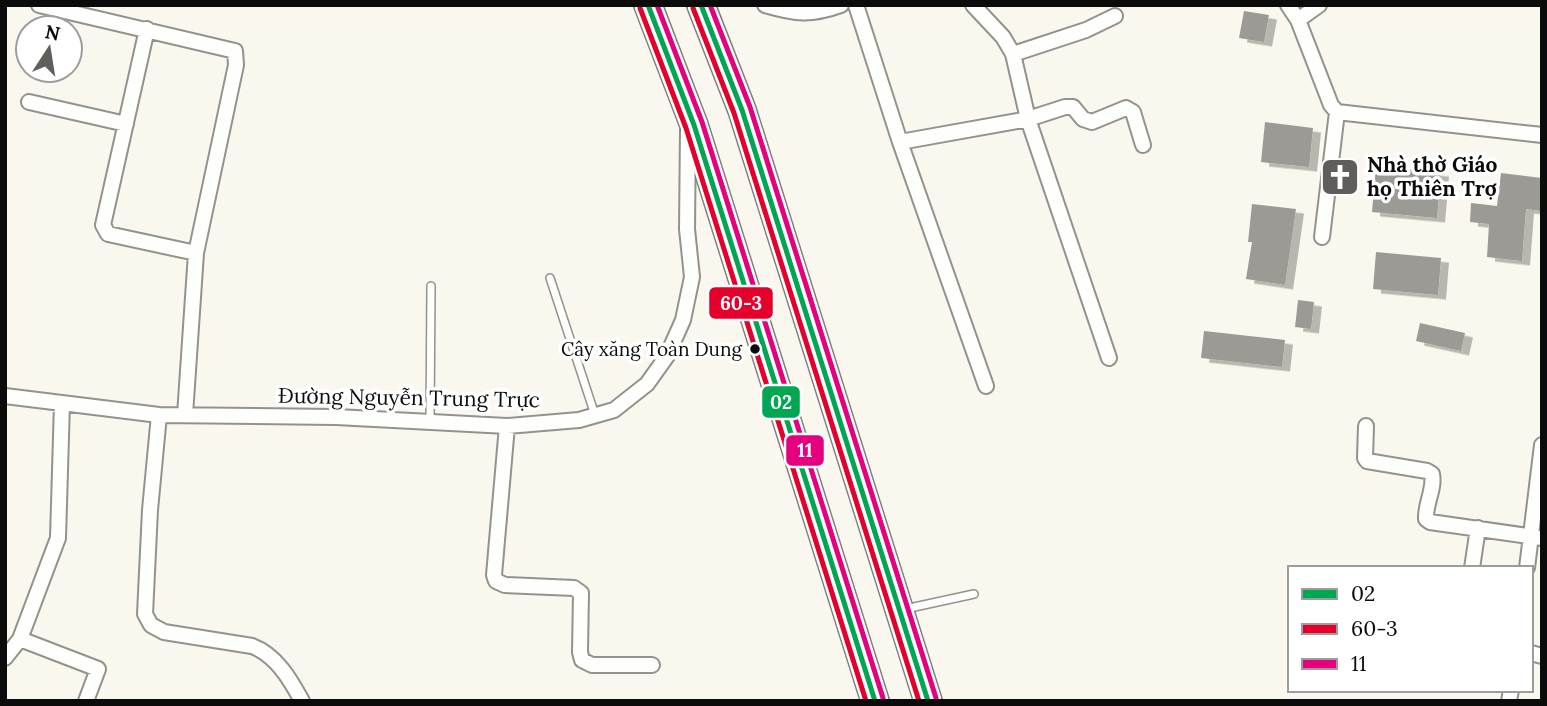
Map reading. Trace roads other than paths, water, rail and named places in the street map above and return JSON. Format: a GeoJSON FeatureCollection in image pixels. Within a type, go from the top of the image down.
{"type":"FeatureCollection","features":[{"type":"Feature","properties":{"kind":"highway"},"geometry":{"type":"LineString","coordinates":[[648,5],[689,113],[876,701]]}},
{"type":"Feature","properties":{"kind":"highway"},"geometry":{"type":"LineString","coordinates":[[701,5],[742,110],[928,701]]}},
{"type":"Feature","properties":{"kind":"street"},"geometry":{"type":"LineString","coordinates":[[39,5],[235,51],[236,65],[197,253],[185,415]]}},
{"type":"Feature","properties":{"kind":"street"},"geometry":{"type":"LineString","coordinates":[[765,5],[795,14],[817,13],[841,5]]}},
{"type":"Feature","properties":{"kind":"street"},"geometry":{"type":"LineString","coordinates":[[856,5],[900,142],[986,386]]}},
{"type":"Feature","properties":{"kind":"street"},"geometry":{"type":"LineString","coordinates":[[973,5],[1003,37],[1013,54],[1028,119],[1109,358]]}},
{"type":"Feature","properties":{"kind":"street"},"geometry":{"type":"LineString","coordinates":[[1288,5],[1298,20],[1331,105],[1337,112],[1542,135]]}},
{"type":"Feature","properties":{"kind":"street"},"geometry":{"type":"LineString","coordinates":[[1298,20],[1319,5]]}},
{"type":"Feature","properties":{"kind":"street"},"geometry":{"type":"LineString","coordinates":[[1013,54],[1086,30],[1115,16]]}},
{"type":"Feature","properties":{"kind":"street"},"geometry":{"type":"LineString","coordinates":[[147,29],[103,225],[108,234],[197,253]]}},
{"type":"Feature","properties":{"kind":"street"},"geometry":{"type":"LineString","coordinates":[[29,102],[126,124]]}},
{"type":"Feature","properties":{"kind":"street"},"geometry":{"type":"LineString","coordinates":[[900,142],[1028,119],[1073,107],[1083,119],[1092,122],[1126,108],[1133,112],[1143,145]]}},
{"type":"Feature","properties":{"kind":"street"},"geometry":{"type":"LineString","coordinates":[[1322,237],[1337,112]]}},
{"type":"Feature","properties":{"kind":"street","name":"Đường Nguyễn Trung Trực"},"geometry":{"type":"LineString","coordinates":[[5,396],[159,415],[336,417],[507,426],[579,420],[614,410],[647,384],[667,356],[683,320],[692,277],[687,229],[689,113]]}},
{"type":"Feature","properties":{"kind":"street"},"geometry":{"type":"LineString","coordinates":[[5,658],[20,639],[58,538],[62,402]]}},
{"type":"Feature","properties":{"kind":"street"},"geometry":{"type":"LineString","coordinates":[[159,415],[149,510],[145,614],[151,625],[164,632],[264,650],[292,683],[302,701]]}},
{"type":"Feature","properties":{"kind":"street"},"geometry":{"type":"LineString","coordinates":[[507,426],[494,575],[496,581],[505,585],[574,588],[581,593],[582,660],[592,665],[652,665]]}},
{"type":"Feature","properties":{"kind":"street"},"geometry":{"type":"LineString","coordinates":[[1366,426],[1367,461],[1432,474],[1426,519],[1430,522],[1536,537]]}},
{"type":"Feature","properties":{"kind":"street"},"geometry":{"type":"LineString","coordinates":[[1528,566],[1536,537],[1542,445]]}},
{"type":"Feature","properties":{"kind":"street"},"geometry":{"type":"LineString","coordinates":[[1472,566],[1478,528]]}},
{"type":"Feature","properties":{"kind":"street"},"geometry":{"type":"LineString","coordinates":[[20,639],[98,669],[86,701]]}},
{"type":"Feature","properties":{"kind":"lane"},"geometry":{"type":"LineString","coordinates":[[550,278],[595,416]]}},
{"type":"Feature","properties":{"kind":"lane"},"geometry":{"type":"LineString","coordinates":[[430,422],[431,286]]}},
{"type":"Feature","properties":{"kind":"lane"},"geometry":{"type":"LineString","coordinates":[[901,610],[974,594]]}},
{"type":"Feature","properties":{"kind":"place","name":"Nhà thờ Giáo họ Thiên Trợ"},"geometry":{"type":"Point","coordinates":[1340,177]}},
{"type":"Feature","properties":{"kind":"place","name":"Cây xăng Toàn Dung"},"geometry":{"type":"Point","coordinates":[755,349]}}]}
